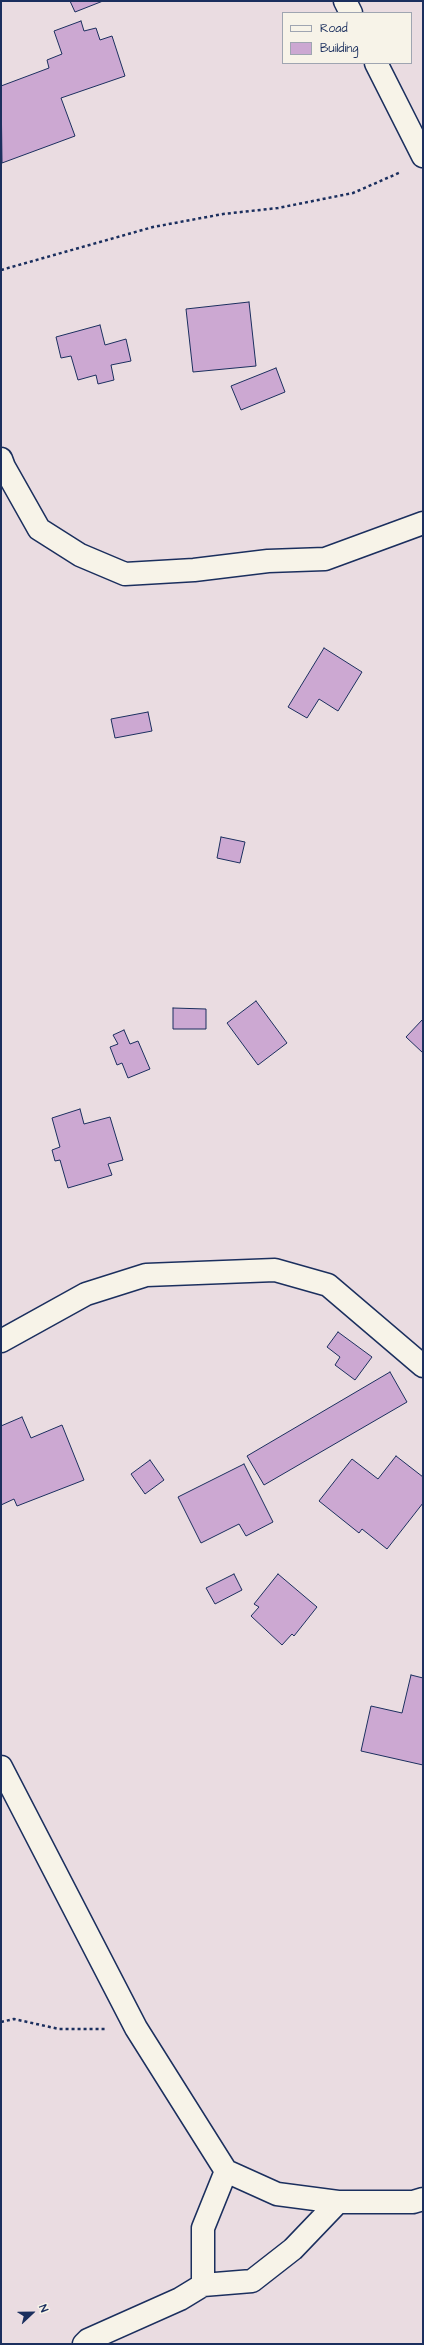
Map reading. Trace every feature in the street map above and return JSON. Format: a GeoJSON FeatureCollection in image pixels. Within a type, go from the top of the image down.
{"type":"FeatureCollection","features":[{"type":"Feature","properties":{"kind":"street"},"geometry":{"type":"LineString","coordinates":[[345,1],[350,12]]}},
{"type":"Feature","properties":{"kind":"street"},"geometry":{"type":"LineString","coordinates":[[377,64],[423,156]]}},
{"type":"Feature","properties":{"kind":"street"},"geometry":{"type":"LineString","coordinates":[[1,459],[39,529],[80,555],[125,574],[194,570],[268,561],[325,559],[423,523]]}},
{"type":"Feature","properties":{"kind":"street"},"geometry":{"type":"LineString","coordinates":[[1,1341],[86,1294],[146,1275],[275,1270],[328,1285],[423,1366]]}},
{"type":"Feature","properties":{"kind":"street"},"geometry":{"type":"LineString","coordinates":[[1,1767],[136,2028],[226,2171],[277,2194],[338,2202],[413,2202],[423,2199]]}},
{"type":"Feature","properties":{"kind":"street"},"geometry":{"type":"LineString","coordinates":[[203,2285],[203,2228],[226,2171]]}},
{"type":"Feature","properties":{"kind":"street"},"geometry":{"type":"LineString","coordinates":[[84,2344],[88,2340],[180,2299],[203,2285],[252,2281],[293,2249],[338,2202]]}},
{"type":"Feature","properties":{"kind":"path"},"geometry":{"type":"LineString","coordinates":[[1,270],[153,227],[223,214],[278,208],[353,193],[402,171]]}},
{"type":"Feature","properties":{"kind":"path"},"geometry":{"type":"LineString","coordinates":[[1,2022],[14,2019],[59,2029],[136,2028]]}},
{"type":"Feature","properties":{"kind":"building"},"geometry":{"type":"Polygon","coordinates":[[[70,1],[103,1],[75,12],[70,1]]]}},
{"type":"Feature","properties":{"kind":"building"},"geometry":{"type":"Polygon","coordinates":[[[81,21],[84,31],[96,28],[100,40],[112,36],[125,76],[61,98],[75,136],[2,163],[1,86],[49,68],[47,60],[62,54],[54,31],[81,21]]]}},
{"type":"Feature","properties":{"kind":"building"},"geometry":{"type":"Polygon","coordinates":[[[249,302],[256,366],[193,372],[186,309],[249,302]]]}},
{"type":"Feature","properties":{"kind":"building"},"geometry":{"type":"Polygon","coordinates":[[[100,325],[105,345],[126,339],[131,361],[111,365],[114,380],[98,384],[96,375],[78,380],[71,356],[61,358],[56,337],[100,325]]]}},
{"type":"Feature","properties":{"kind":"building"},"geometry":{"type":"Polygon","coordinates":[[[276,368],[285,392],[241,410],[231,386],[276,368]]]}},
{"type":"Feature","properties":{"kind":"building"},"geometry":{"type":"Polygon","coordinates":[[[324,648],[362,672],[338,711],[319,699],[307,718],[288,707],[324,648]]]}},
{"type":"Feature","properties":{"kind":"building"},"geometry":{"type":"Polygon","coordinates":[[[148,712],[152,731],[115,738],[111,719],[148,712]]]}},
{"type":"Feature","properties":{"kind":"building"},"geometry":{"type":"Polygon","coordinates":[[[221,837],[245,842],[240,863],[217,858],[221,837]]]}},
{"type":"Feature","properties":{"kind":"building"},"geometry":{"type":"Polygon","coordinates":[[[256,1001],[287,1043],[258,1065],[227,1023],[256,1001]]]}},
{"type":"Feature","properties":{"kind":"building"},"geometry":{"type":"Polygon","coordinates":[[[173,1008],[206,1009],[206,1029],[173,1029],[173,1008]]]}},
{"type":"Feature","properties":{"kind":"building"},"geometry":{"type":"Polygon","coordinates":[[[423,1019],[423,1053],[406,1037],[423,1019]]]}},
{"type":"Feature","properties":{"kind":"building"},"geometry":{"type":"Polygon","coordinates":[[[124,1030],[130,1044],[138,1041],[150,1069],[128,1078],[122,1063],[117,1065],[110,1047],[118,1044],[113,1035],[124,1030]]]}},
{"type":"Feature","properties":{"kind":"building"},"geometry":{"type":"Polygon","coordinates":[[[80,1109],[84,1124],[110,1117],[123,1160],[108,1164],[112,1175],[68,1188],[60,1160],[55,1161],[52,1150],[60,1147],[52,1118],[80,1109]]]}},
{"type":"Feature","properties":{"kind":"building"},"geometry":{"type":"Polygon","coordinates":[[[338,1332],[372,1357],[355,1380],[335,1365],[340,1357],[327,1347],[338,1332]]]}},
{"type":"Feature","properties":{"kind":"building"},"geometry":{"type":"Polygon","coordinates":[[[390,1372],[407,1402],[264,1485],[247,1456],[390,1372]]]}},
{"type":"Feature","properties":{"kind":"building"},"geometry":{"type":"Polygon","coordinates":[[[22,1417],[31,1438],[62,1425],[84,1480],[17,1506],[14,1499],[1,1505],[1,1426],[22,1417]]]}},
{"type":"Feature","properties":{"kind":"building"},"geometry":{"type":"Polygon","coordinates":[[[396,1456],[423,1477],[423,1503],[387,1549],[362,1529],[359,1533],[319,1501],[352,1459],[378,1479],[396,1456]]]}},
{"type":"Feature","properties":{"kind":"building"},"geometry":{"type":"Polygon","coordinates":[[[150,1460],[164,1480],[145,1494],[131,1474],[150,1460]]]}},
{"type":"Feature","properties":{"kind":"building"},"geometry":{"type":"Polygon","coordinates":[[[244,1464],[273,1522],[246,1536],[239,1524],[201,1543],[178,1497],[244,1464]]]}},
{"type":"Feature","properties":{"kind":"building"},"geometry":{"type":"Polygon","coordinates":[[[234,1574],[242,1590],[215,1604],[206,1588],[234,1574]]]}},
{"type":"Feature","properties":{"kind":"building"},"geometry":{"type":"Polygon","coordinates":[[[278,1574],[317,1607],[294,1636],[292,1634],[282,1645],[251,1616],[259,1607],[254,1604],[278,1574]]]}},
{"type":"Feature","properties":{"kind":"building"},"geometry":{"type":"Polygon","coordinates":[[[411,1675],[423,1678],[423,1765],[361,1751],[371,1706],[402,1713],[411,1675]]]}}]}
